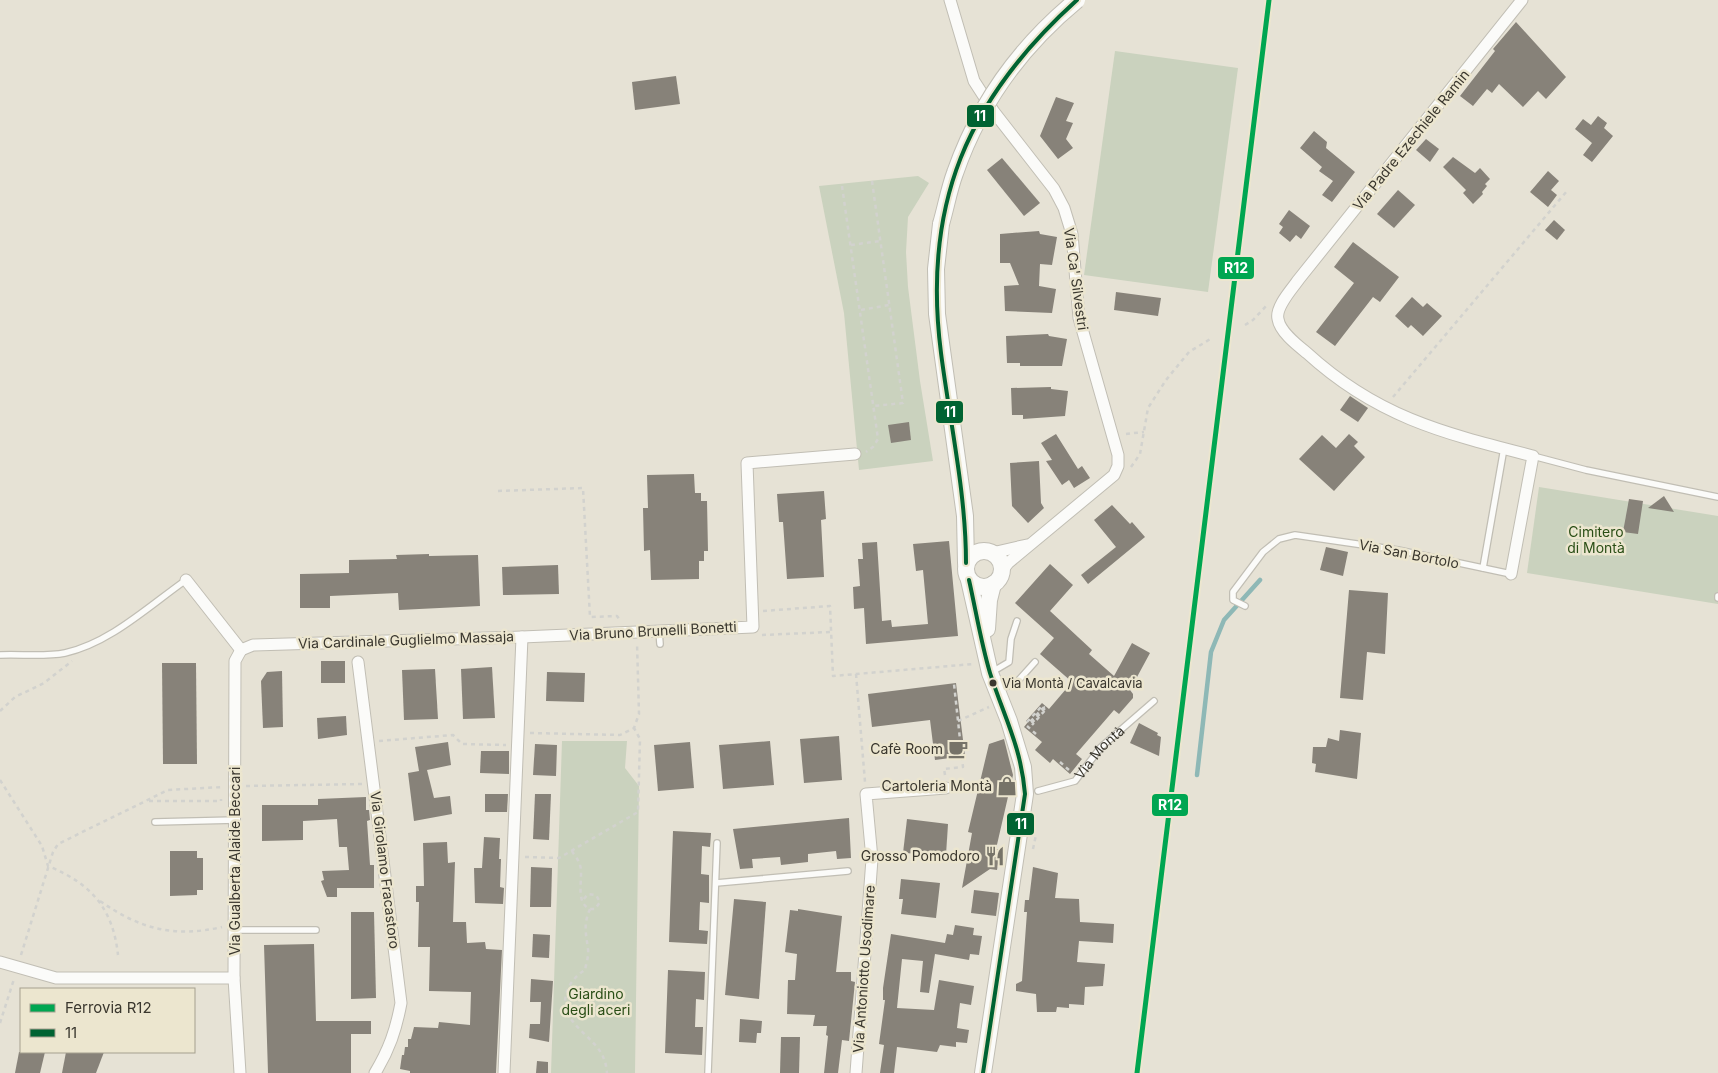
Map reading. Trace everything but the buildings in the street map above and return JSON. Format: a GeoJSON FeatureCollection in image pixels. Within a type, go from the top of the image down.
{"type":"FeatureCollection","features":[{"type":"Feature","properties":{"kind":"main road"},"geometry":{"type":"LineString","coordinates":[[985,651],[966,569],[965,516],[937,314],[936,269],[941,224],[954,174],[972,129],[994,90],[1021,54],[1057,17],[1077,0]]}},
{"type":"Feature","properties":{"kind":"main road"},"geometry":{"type":"LineString","coordinates":[[965,516],[989,552],[1000,560],[997,578],[989,600],[984,671],[994,698],[1009,721],[1023,767],[1025,794],[983,1073]]}},
{"type":"Feature","properties":{"kind":"main road"},"geometry":{"type":"LineString","coordinates":[[966,563],[974,554],[989,552]]}},
{"type":"Feature","properties":{"kind":"main road"},"geometry":{"type":"LineString","coordinates":[[970,580],[978,586],[997,578]]}},
{"type":"Feature","properties":{"kind":"street","name":"Via Ca' Silvestri"},"geometry":{"type":"LineString","coordinates":[[950,0],[974,81],[994,112],[1054,190],[1064,208],[1072,234],[1079,318],[1123,468]]}},
{"type":"Feature","properties":{"kind":"street","name":"Via Padre Ezechiele Ramin"},"geometry":{"type":"LineString","coordinates":[[1384,408],[1334,378],[1295,343],[1280,325],[1278,311],[1299,279],[1522,0]]}},
{"type":"Feature","properties":{"kind":"street"},"geometry":{"type":"LineString","coordinates":[[1384,408],[1420,425],[1532,456]]}},
{"type":"Feature","properties":{"kind":"street","name":"Via Bruno Brunelli Bonetti"},"geometry":{"type":"LineString","coordinates":[[522,637],[752,627],[747,463],[855,454]]}},
{"type":"Feature","properties":{"kind":"street","name":"Via San Bortolo"},"geometry":{"type":"LineString","coordinates":[[1511,574],[1532,456]]}},
{"type":"Feature","properties":{"kind":"street"},"geometry":{"type":"LineString","coordinates":[[997,578],[1008,563],[1123,468]]}},
{"type":"Feature","properties":{"kind":"street"},"geometry":{"type":"LineString","coordinates":[[989,552],[1031,544]]}},
{"type":"Feature","properties":{"kind":"street"},"geometry":{"type":"LineString","coordinates":[[186,580],[241,650]]}},
{"type":"Feature","properties":{"kind":"street","name":"Via Cardinale Guglielmo Massaja"},"geometry":{"type":"LineString","coordinates":[[241,650],[254,645],[522,637],[504,1073]]}},
{"type":"Feature","properties":{"kind":"street","name":"Via Gualberta Alaide Beccari"},"geometry":{"type":"LineString","coordinates":[[240,1073],[234,978],[236,820],[235,660],[241,650]]}},
{"type":"Feature","properties":{"kind":"street","name":"Via Girolamo Fracastoro"},"geometry":{"type":"LineString","coordinates":[[358,662],[401,1003],[396,1029],[389,1050],[375,1073]]}},
{"type":"Feature","properties":{"kind":"street"},"geometry":{"type":"LineString","coordinates":[[866,794],[946,788]]}},
{"type":"Feature","properties":{"kind":"street","name":"Via Antoniotto Usodimare"},"geometry":{"type":"LineString","coordinates":[[856,1073],[872,859],[866,794]]}},
{"type":"Feature","properties":{"kind":"street"},"geometry":{"type":"LineString","coordinates":[[0,962],[56,978],[234,978]]}},
{"type":"Feature","properties":{"kind":"lane"},"geometry":{"type":"LineString","coordinates":[[1483,568],[1504,448]]}},
{"type":"Feature","properties":{"kind":"lane"},"geometry":{"type":"LineString","coordinates":[[1532,456],[1586,470],[1718,497]]}},
{"type":"Feature","properties":{"kind":"lane","name":"Via San Bortolo"},"geometry":{"type":"LineString","coordinates":[[1245,606],[1233,600],[1233,592],[1263,552],[1278,539],[1295,535],[1398,550],[1511,574]]}},
{"type":"Feature","properties":{"kind":"lane"},"geometry":{"type":"LineString","coordinates":[[0,655],[63,654],[86,647],[109,634],[186,580]]}},
{"type":"Feature","properties":{"kind":"lane"},"geometry":{"type":"LineString","coordinates":[[984,671],[1009,662],[1011,639],[1016,621]]}},
{"type":"Feature","properties":{"kind":"lane"},"geometry":{"type":"LineString","coordinates":[[659,631],[660,644]]}},
{"type":"Feature","properties":{"kind":"lane"},"geometry":{"type":"LineString","coordinates":[[994,698],[1017,682],[1035,662]]}},
{"type":"Feature","properties":{"kind":"lane","name":"Via Montà"},"geometry":{"type":"LineString","coordinates":[[1038,792],[1075,781],[1101,748],[1154,701]]}},
{"type":"Feature","properties":{"kind":"lane"},"geometry":{"type":"LineString","coordinates":[[155,822],[236,820]]}},
{"type":"Feature","properties":{"kind":"lane"},"geometry":{"type":"LineString","coordinates":[[708,1073],[717,843]]}},
{"type":"Feature","properties":{"kind":"lane"},"geometry":{"type":"LineString","coordinates":[[716,883],[848,871]]}},
{"type":"Feature","properties":{"kind":"lane"},"geometry":{"type":"LineString","coordinates":[[235,927],[316,930]]}},
{"type":"Feature","properties":{"kind":"path"},"geometry":{"type":"LineString","coordinates":[[872,181],[903,403],[873,406]]}},
{"type":"Feature","properties":{"kind":"path"},"geometry":{"type":"LineString","coordinates":[[842,186],[878,439],[873,448],[866,452],[855,454]]}},
{"type":"Feature","properties":{"kind":"path"},"geometry":{"type":"LineString","coordinates":[[1384,408],[1567,191]]}},
{"type":"Feature","properties":{"kind":"path"},"geometry":{"type":"LineString","coordinates":[[851,245],[880,241]]}},
{"type":"Feature","properties":{"kind":"path"},"geometry":{"type":"LineString","coordinates":[[860,310],[889,305]]}},
{"type":"Feature","properties":{"kind":"path"},"geometry":{"type":"LineString","coordinates":[[1123,468],[1140,454],[1148,408],[1166,380],[1189,352],[1212,338]]}},
{"type":"Feature","properties":{"kind":"path"},"geometry":{"type":"LineString","coordinates":[[1114,440],[1126,434],[1144,432]]}},
{"type":"Feature","properties":{"kind":"path"},"geometry":{"type":"LineString","coordinates":[[498,491],[583,488],[590,617],[617,616],[622,622]]}},
{"type":"Feature","properties":{"kind":"path"},"geometry":{"type":"LineString","coordinates":[[752,612],[830,606],[833,676],[977,663],[984,671]]}},
{"type":"Feature","properties":{"kind":"path"},"geometry":{"type":"LineString","coordinates":[[760,635],[830,632]]}},
{"type":"Feature","properties":{"kind":"path"},"geometry":{"type":"LineString","coordinates":[[529,732],[620,735],[634,728],[639,714],[637,640],[643,640]]}},
{"type":"Feature","properties":{"kind":"path"},"geometry":{"type":"LineString","coordinates":[[0,711],[15,697],[44,683],[62,671],[86,647]]}},
{"type":"Feature","properties":{"kind":"path"},"geometry":{"type":"LineString","coordinates":[[856,674],[866,794]]}},
{"type":"Feature","properties":{"kind":"path"},"geometry":{"type":"LineString","coordinates":[[946,788],[944,769],[963,767],[954,684]]}},
{"type":"Feature","properties":{"kind":"path"},"geometry":{"type":"LineString","coordinates":[[958,721],[994,698]]}},
{"type":"Feature","properties":{"kind":"path"},"geometry":{"type":"LineString","coordinates":[[1032,725],[1046,709],[1031,724],[1030,722],[1044,707],[1042,706],[1026,723],[1036,734]]}},
{"type":"Feature","properties":{"kind":"path"},"geometry":{"type":"LineString","coordinates":[[514,857],[559,858],[638,812],[640,739],[634,728]]}},
{"type":"Feature","properties":{"kind":"path"},"geometry":{"type":"LineString","coordinates":[[376,741],[453,735],[462,744],[510,745]]}},
{"type":"Feature","properties":{"kind":"path"},"geometry":{"type":"LineString","coordinates":[[1060,762],[1071,772]]}},
{"type":"Feature","properties":{"kind":"path"},"geometry":{"type":"LineString","coordinates":[[0,780],[42,846],[48,866],[74,878],[99,900],[134,922],[171,932],[191,932],[235,927]]}},
{"type":"Feature","properties":{"kind":"path"},"geometry":{"type":"LineString","coordinates":[[248,786],[374,784]]}},
{"type":"Feature","properties":{"kind":"path"},"geometry":{"type":"LineString","coordinates":[[0,1023],[48,866],[58,844],[168,790],[221,787],[221,801],[147,801]]}},
{"type":"Feature","properties":{"kind":"path"},"geometry":{"type":"LineString","coordinates":[[572,851],[580,865],[580,890],[584,904],[590,910]]}},
{"type":"Feature","properties":{"kind":"path"},"geometry":{"type":"LineString","coordinates":[[583,900],[588,894],[596,895],[599,898],[598,906],[590,910],[585,921],[584,934],[588,949],[585,970],[575,976],[567,990],[565,1008],[570,1019],[591,1038],[602,1054],[607,1073]]}},
{"type":"Feature","properties":{"kind":"path"},"geometry":{"type":"LineString","coordinates":[[99,900],[108,915],[116,936],[118,956]]}},
{"type":"Feature","properties":{"kind":"green space"},"geometry":{"type":"Polygon","coordinates":[[[1115,51],[1238,68],[1208,292],[1084,275],[1115,51]]]}},
{"type":"Feature","properties":{"kind":"green space"},"geometry":{"type":"Polygon","coordinates":[[[918,176],[929,183],[908,217],[906,252],[908,287],[920,381],[933,461],[859,470],[844,313],[819,186],[918,176]]]}},
{"type":"Feature","properties":{"kind":"green space","name":"Cimitero di Montà"},"geometry":{"type":"Polygon","coordinates":[[[1539,487],[1718,516],[1718,604],[1527,573],[1539,487]]]}},
{"type":"Feature","properties":{"kind":"green space","name":"Giardino degli aceri"},"geometry":{"type":"Polygon","coordinates":[[[562,741],[627,741],[625,768],[639,786],[635,1073],[551,1073],[562,741]]]}},
{"type":"Feature","properties":{"kind":"waterway"},"geometry":{"type":"LineString","coordinates":[[1197,775],[1211,652],[1224,620],[1260,580]]}},
{"type":"Feature","properties":{"kind":"rail line","name":"R12"},"geometry":{"type":"LineString","coordinates":[[1137,1073],[1269,0]]}},
{"type":"Feature","properties":{"kind":"transit line","name":"11"},"geometry":{"type":"LineString","coordinates":[[966,563],[963,510],[941,353],[937,299],[939,249],[947,202],[961,158],[981,116],[1007,76],[1039,38],[1077,0]]}},
{"type":"Feature","properties":{"kind":"transit line","name":"11"},"geometry":{"type":"LineString","coordinates":[[969,580],[987,662],[1020,761],[1025,794],[983,1073]]}},
{"type":"Feature","properties":{"kind":"place","name":"Via Montà / Cavalcavia"},"geometry":{"type":"Point","coordinates":[993,683]}},
{"type":"Feature","properties":{"kind":"place","name":"Cafè Room"},"geometry":{"type":"Point","coordinates":[958,749]}},
{"type":"Feature","properties":{"kind":"place","name":"Cartoleria Montà"},"geometry":{"type":"Point","coordinates":[1007,786]}},
{"type":"Feature","properties":{"kind":"place","name":"Grosso Pomodoro"},"geometry":{"type":"Point","coordinates":[995,856]}}]}
